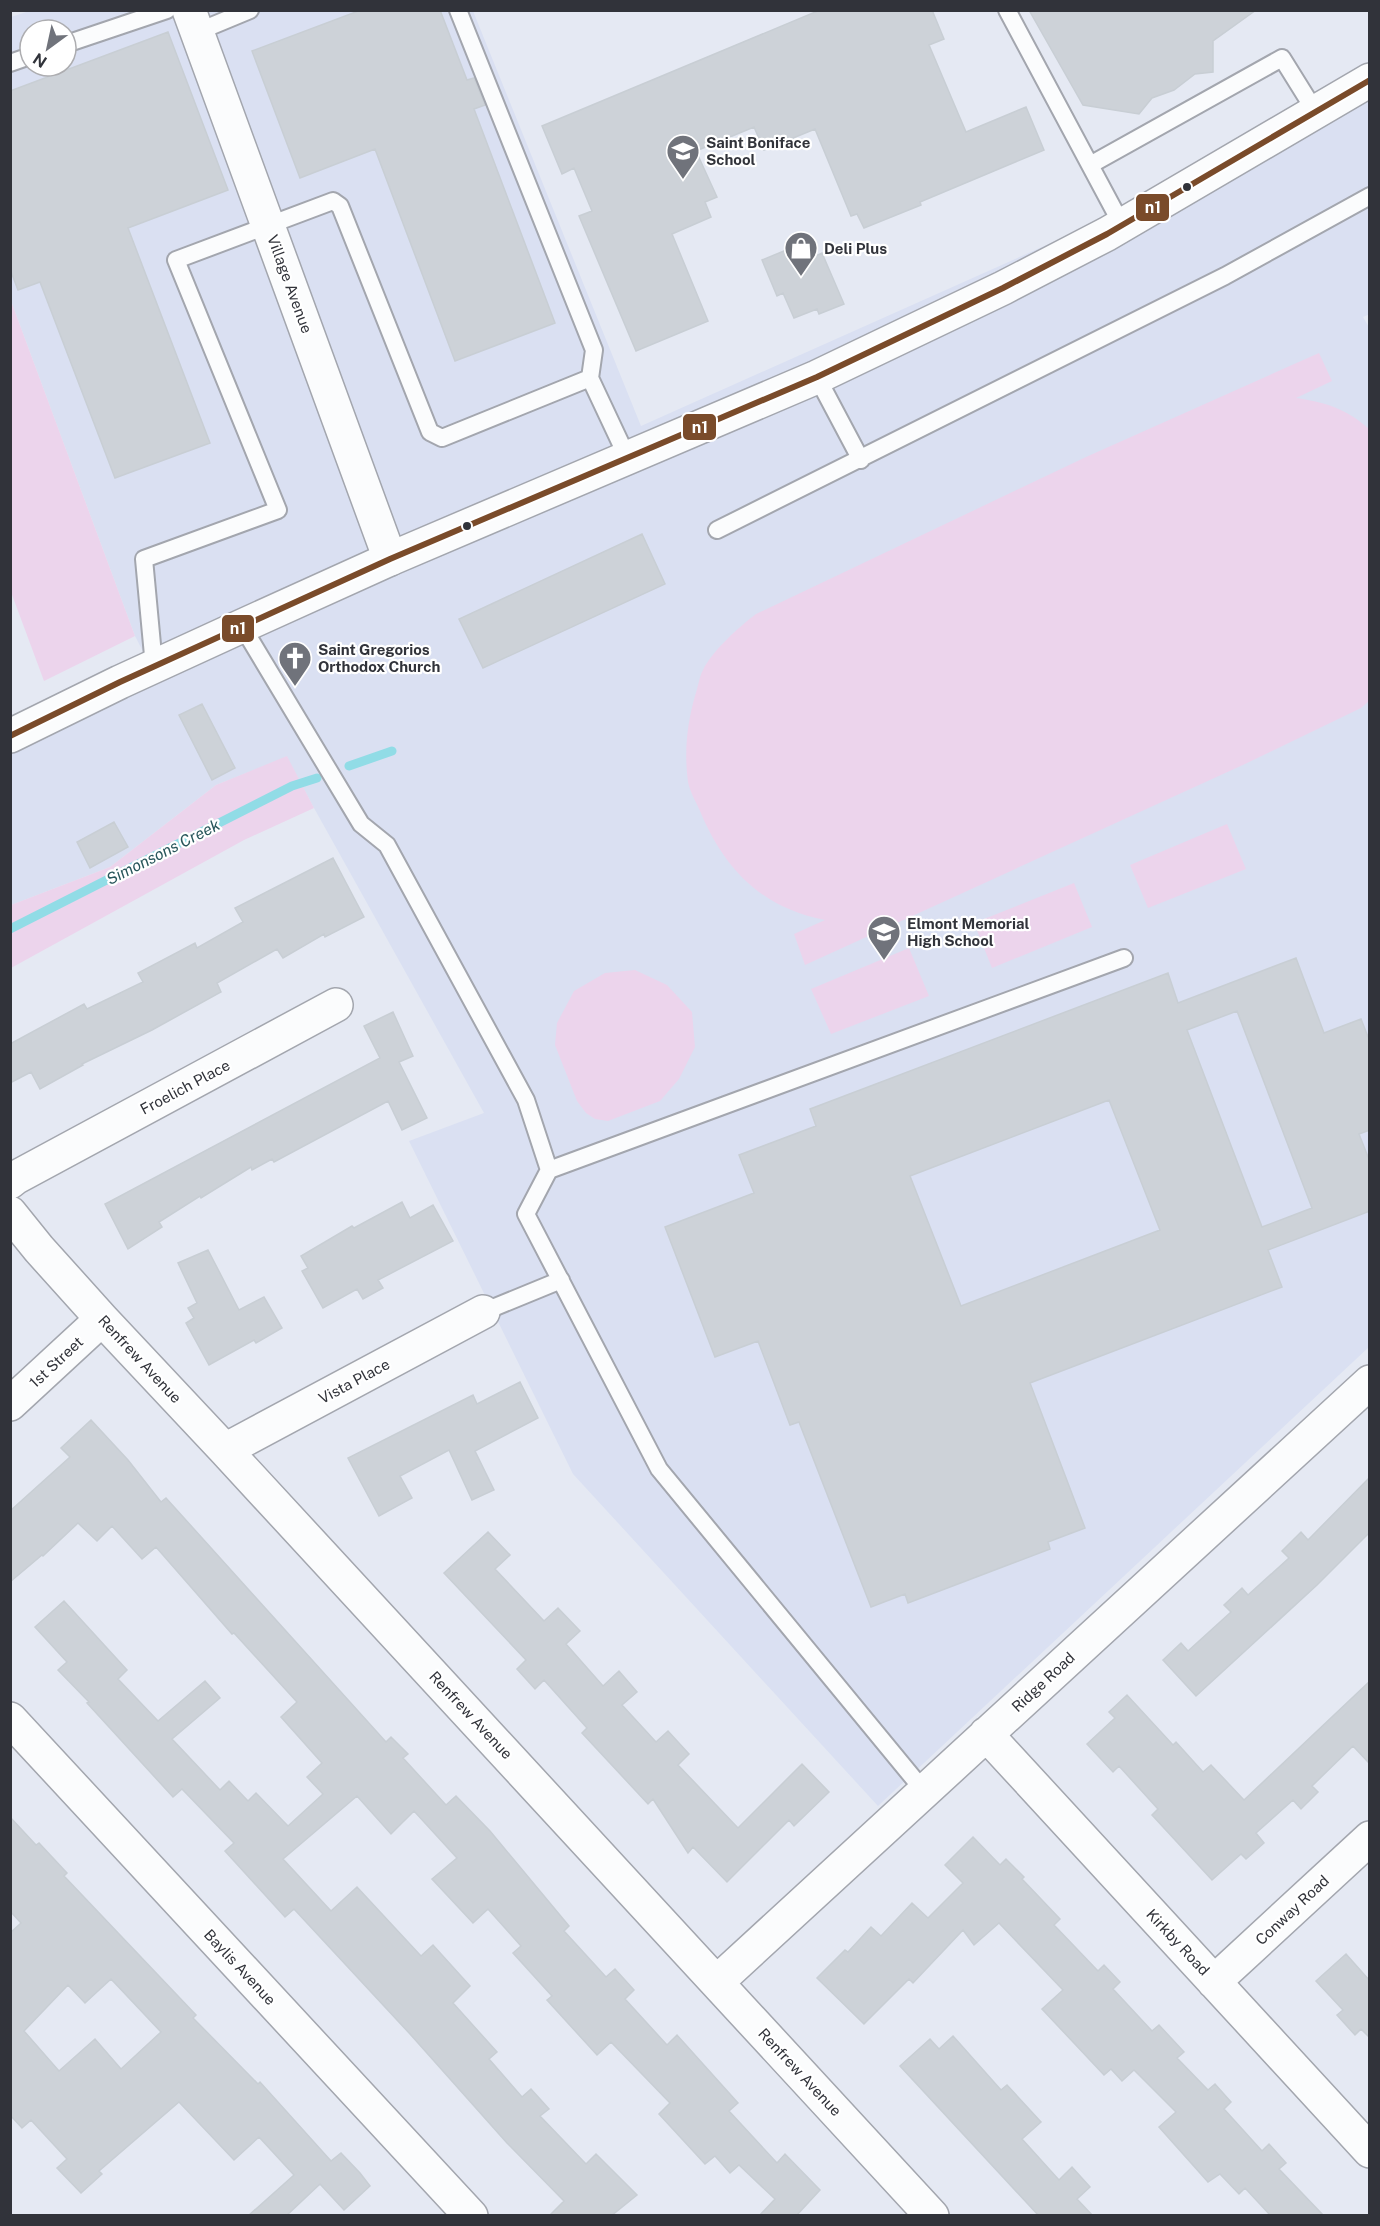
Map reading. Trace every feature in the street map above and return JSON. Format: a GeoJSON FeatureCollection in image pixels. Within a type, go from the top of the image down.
{"type":"FeatureCollection","features":[{"type":"Feature","properties":{"kind":"street","name":"Village Avenue"},"geometry":{"type":"LineString","coordinates":[[193,21],[390,559]]}},
{"type":"Feature","properties":{"kind":"street"},"geometry":{"type":"LineString","coordinates":[[10,736],[154,666],[390,559],[817,377],[1003,288],[1122,225],[1370,80]]}},
{"type":"Feature","properties":{"kind":"street","name":"Froelich Place"},"geometry":{"type":"LineString","coordinates":[[22,1175],[336,1005]]}},
{"type":"Feature","properties":{"kind":"street","name":"Renfrew Avenue"},"geometry":{"type":"LineString","coordinates":[[10,1213],[102,1319],[932,2216]]}},
{"type":"Feature","properties":{"kind":"street","name":"Vista Place"},"geometry":{"type":"LineString","coordinates":[[225,1450],[483,1312]]}},
{"type":"Feature","properties":{"kind":"street","name":"1st Street"},"geometry":{"type":"LineString","coordinates":[[10,1404],[102,1319]]}},
{"type":"Feature","properties":{"kind":"street","name":"Ridge Road"},"geometry":{"type":"LineString","coordinates":[[717,1982],[1370,1382]]}},
{"type":"Feature","properties":{"kind":"street","name":"Baylis Avenue"},"geometry":{"type":"LineString","coordinates":[[10,1719],[452,2209]]}},
{"type":"Feature","properties":{"kind":"street","name":"Kirkby Road"},"geometry":{"type":"LineString","coordinates":[[986,1734],[1370,2151]]}},
{"type":"Feature","properties":{"kind":"street","name":"Conway Road"},"geometry":{"type":"LineString","coordinates":[[1214,1982],[1370,1838]]}},
{"type":"Feature","properties":{"kind":"lane"},"geometry":{"type":"LineString","coordinates":[[78,40],[167,10]]}},
{"type":"Feature","properties":{"kind":"lane"},"geometry":{"type":"LineString","coordinates":[[193,21],[249,10]]}},
{"type":"Feature","properties":{"kind":"lane"},"geometry":{"type":"LineString","coordinates":[[458,10],[594,350],[590,378],[628,459]]}},
{"type":"Feature","properties":{"kind":"lane"},"geometry":{"type":"LineString","coordinates":[[1006,10],[1122,225]]}},
{"type":"Feature","properties":{"kind":"lane"},"geometry":{"type":"LineString","coordinates":[[1090,165],[1282,58],[1315,111]]}},
{"type":"Feature","properties":{"kind":"lane"},"geometry":{"type":"LineString","coordinates":[[717,530],[1225,276],[1370,196]]}},
{"type":"Feature","properties":{"kind":"lane"},"geometry":{"type":"LineString","coordinates":[[154,666],[144,559],[278,510],[176,260],[333,201],[340,206],[430,432],[442,438],[590,378]]}},
{"type":"Feature","properties":{"kind":"lane"},"geometry":{"type":"LineString","coordinates":[[817,377],[861,460]]}},
{"type":"Feature","properties":{"kind":"lane"},"geometry":{"type":"LineString","coordinates":[[242,626],[361,824],[387,845],[526,1100],[549,1170]]}},
{"type":"Feature","properties":{"kind":"lane"},"geometry":{"type":"LineString","coordinates":[[924,1791],[659,1469],[526,1214],[549,1170],[1124,958]]}},
{"type":"Feature","properties":{"kind":"lane"},"geometry":{"type":"LineString","coordinates":[[483,1312],[561,1280]]}},
{"type":"Feature","properties":{"kind":"shaded area","name":"Elmont Memorial High School"},"geometry":{"type":"Polygon","coordinates":[[[29,11],[473,11],[641,426],[1080,230],[1369,64],[1370,314],[1363,317],[1370,329],[1369,1347],[878,1806],[573,1474],[409,1141],[484,1113],[287,757],[216,785],[110,867],[11,905],[11,733],[150,665],[135,636],[11,301],[11,17],[29,11]]]}},
{"type":"Feature","properties":{"kind":"shaded area"},"geometry":{"type":"Polygon","coordinates":[[[11,301],[135,636],[44,681],[11,592],[11,301]]]}},
{"type":"Feature","properties":{"kind":"shaded area"},"geometry":{"type":"Polygon","coordinates":[[[1319,353],[1332,381],[1296,398],[1335,407],[1369,429],[1369,701],[1361,708],[1245,764],[805,965],[794,934],[825,920],[782,906],[764,896],[748,883],[721,851],[689,786],[686,749],[690,717],[700,676],[713,655],[756,614],[1086,457],[1319,353]]]}},
{"type":"Feature","properties":{"kind":"shaded area"},"geometry":{"type":"Polygon","coordinates":[[[287,756],[314,808],[244,840],[11,968],[11,905],[110,867],[216,785],[287,756]]]}},
{"type":"Feature","properties":{"kind":"shaded area"},"geometry":{"type":"Polygon","coordinates":[[[1227,824],[1246,869],[1148,908],[1130,865],[1227,824]]]}},
{"type":"Feature","properties":{"kind":"shaded area"},"geometry":{"type":"Polygon","coordinates":[[[1074,883],[1092,927],[992,968],[974,923],[1074,883]]]}},
{"type":"Feature","properties":{"kind":"shaded area"},"geometry":{"type":"Polygon","coordinates":[[[909,948],[929,996],[831,1034],[811,989],[909,948]]]}},
{"type":"Feature","properties":{"kind":"shaded area"},"geometry":{"type":"Polygon","coordinates":[[[635,970],[667,985],[692,1012],[695,1047],[679,1079],[660,1101],[608,1121],[595,1119],[586,1113],[577,1101],[555,1045],[557,1023],[574,991],[605,973],[635,970]]]}},
{"type":"Feature","properties":{"kind":"building"},"geometry":{"type":"Polygon","coordinates":[[[361,10],[440,10],[467,80],[474,78],[485,105],[474,109],[555,323],[455,361],[375,149],[300,178],[252,51],[361,10]]]}},
{"type":"Feature","properties":{"kind":"building"},"geometry":{"type":"Polygon","coordinates":[[[820,10],[932,10],[944,39],[929,45],[966,132],[1026,107],[1044,150],[864,228],[857,214],[851,216],[815,129],[764,150],[754,127],[696,151],[717,197],[705,202],[711,217],[672,234],[708,321],[636,351],[579,216],[592,211],[574,168],[562,174],[542,126],[820,10]]]}},
{"type":"Feature","properties":{"kind":"building"},"geometry":{"type":"Polygon","coordinates":[[[1029,10],[1256,10],[1213,41],[1213,72],[1195,74],[1174,90],[1152,98],[1139,114],[1083,105],[1029,10]]]}},
{"type":"Feature","properties":{"kind":"building"},"geometry":{"type":"Polygon","coordinates":[[[168,32],[228,190],[128,228],[210,443],[115,478],[40,282],[18,290],[10,269],[10,91],[45,78],[78,78],[78,66],[168,32]]]}},
{"type":"Feature","properties":{"kind":"building","name":"Deli Plus"},"geometry":{"type":"Polygon","coordinates":[[[796,246],[803,262],[822,253],[844,304],[819,314],[817,309],[794,318],[783,293],[777,296],[762,260],[796,246]]]}},
{"type":"Feature","properties":{"kind":"building"},"geometry":{"type":"Polygon","coordinates":[[[642,534],[665,584],[483,668],[459,619],[642,534]]]}},
{"type":"Feature","properties":{"kind":"building"},"geometry":{"type":"Polygon","coordinates":[[[202,704],[235,768],[212,780],[179,715],[202,704]]]}},
{"type":"Feature","properties":{"kind":"building"},"geometry":{"type":"Polygon","coordinates":[[[114,822],[128,847],[90,868],[77,842],[114,822]]]}},
{"type":"Feature","properties":{"kind":"building"},"geometry":{"type":"Polygon","coordinates":[[[333,858],[364,917],[325,937],[324,934],[283,958],[277,949],[217,983],[221,992],[152,1030],[82,1064],[40,1089],[31,1072],[10,1083],[10,1044],[84,1004],[87,1009],[143,982],[138,973],[195,943],[197,948],[243,922],[235,908],[333,858]]]}},
{"type":"Feature","properties":{"kind":"building"},"geometry":{"type":"Polygon","coordinates":[[[1296,958],[1324,1033],[1361,1019],[1370,1042],[1370,1130],[1359,1134],[1370,1162],[1370,1211],[1268,1250],[1282,1287],[1030,1383],[1085,1528],[1048,1542],[1050,1549],[908,1603],[905,1594],[871,1607],[799,1422],[790,1425],[758,1341],[715,1357],[665,1227],[754,1193],[739,1155],[816,1126],[810,1109],[1168,973],[1178,1003],[1296,958]],[[1237,1011],[1187,1030],[1262,1227],[1312,1208],[1237,1011]],[[1109,1100],[910,1176],[961,1306],[1160,1230],[1109,1100]]]}},
{"type":"Feature","properties":{"kind":"building"},"geometry":{"type":"Polygon","coordinates":[[[393,1012],[413,1056],[399,1062],[427,1118],[402,1130],[388,1101],[274,1162],[272,1159],[252,1170],[251,1167],[201,1198],[200,1196],[159,1222],[162,1227],[128,1249],[105,1204],[380,1058],[364,1026],[393,1012]]]}},
{"type":"Feature","properties":{"kind":"building"},"geometry":{"type":"Polygon","coordinates":[[[402,1202],[410,1218],[433,1205],[453,1241],[378,1280],[383,1288],[363,1299],[357,1289],[323,1308],[302,1271],[308,1268],[301,1256],[352,1226],[354,1228],[402,1202]]]}},
{"type":"Feature","properties":{"kind":"building"},"geometry":{"type":"Polygon","coordinates":[[[208,1250],[239,1310],[264,1297],[282,1328],[256,1343],[254,1340],[209,1365],[186,1323],[194,1318],[188,1308],[197,1303],[178,1263],[208,1250]]]}},
{"type":"Feature","properties":{"kind":"building"},"geometry":{"type":"Polygon","coordinates":[[[520,1382],[538,1418],[475,1451],[494,1490],[472,1500],[449,1450],[400,1476],[412,1498],[379,1516],[348,1458],[473,1395],[477,1404],[520,1382]]]}},
{"type":"Feature","properties":{"kind":"building"},"geometry":{"type":"Polygon","coordinates":[[[91,1420],[128,1460],[161,1502],[166,1498],[386,1742],[391,1737],[408,1754],[403,1758],[446,1805],[456,1796],[490,1831],[569,1926],[564,1931],[606,1977],[615,1969],[634,1990],[625,1999],[667,2045],[677,2035],[738,2103],[729,2111],[777,2163],[785,2154],[820,2190],[796,2216],[759,2216],[775,2199],[739,2165],[730,2173],[715,2156],[705,2164],[659,2114],[670,2103],[611,2042],[597,2055],[547,2000],[552,1996],[513,1953],[521,1946],[488,1909],[473,1923],[432,1879],[457,1858],[414,1811],[391,1834],[357,1796],[283,1859],[331,1911],[357,1887],[421,1956],[433,1945],[470,1986],[453,2003],[497,2052],[489,2059],[522,2097],[531,2089],[549,2109],[540,2116],[586,2164],[596,2154],[637,2195],[611,2216],[549,2216],[564,2201],[507,2143],[294,1909],[285,1917],[225,1851],[234,1843],[182,1789],[173,1797],[87,1703],[89,1702],[58,1670],[67,1662],[35,1627],[64,1601],[127,1670],[118,1679],[158,1721],[205,1681],[220,1698],[172,1739],[220,1790],[229,1781],[248,1801],[256,1793],[288,1826],[323,1794],[307,1777],[322,1763],[281,1717],[297,1702],[234,1633],[232,1634],[156,1547],[142,1559],[112,1526],[97,1541],[78,1523],[43,1556],[10,1582],[10,1511],[70,1457],[61,1448],[91,1420]]]}},
{"type":"Feature","properties":{"kind":"building"},"geometry":{"type":"Polygon","coordinates":[[[1370,1477],[1370,1532],[1317,1585],[1196,1696],[1163,1660],[1181,1643],[1188,1651],[1231,1612],[1224,1605],[1242,1588],[1248,1595],[1289,1558],[1282,1551],[1301,1532],[1308,1540],[1370,1477]]]}},
{"type":"Feature","properties":{"kind":"building"},"geometry":{"type":"Polygon","coordinates":[[[488,1532],[510,1555],[495,1569],[544,1621],[558,1608],[580,1631],[566,1644],[603,1686],[619,1671],[637,1692],[622,1705],[656,1742],[668,1731],[689,1754],[678,1765],[738,1828],[802,1764],[829,1792],[794,1826],[789,1820],[727,1882],[693,1847],[688,1853],[653,1799],[648,1804],[582,1733],[587,1728],[544,1680],[535,1689],[517,1669],[526,1660],[444,1573],[488,1532]]]}},
{"type":"Feature","properties":{"kind":"building"},"geometry":{"type":"Polygon","coordinates":[[[1370,1681],[1370,1764],[1353,1746],[1312,1786],[1318,1792],[1301,1809],[1293,1800],[1256,1833],[1264,1843],[1246,1859],[1241,1854],[1212,1880],[1152,1815],[1158,1809],[1119,1766],[1113,1772],[1087,1744],[1115,1718],[1109,1712],[1127,1695],[1173,1745],[1176,1742],[1203,1772],[1211,1765],[1244,1800],[1370,1681]]]}},
{"type":"Feature","properties":{"kind":"building"},"geometry":{"type":"Polygon","coordinates":[[[10,1817],[67,1873],[64,1876],[196,2015],[193,2018],[258,2084],[260,2082],[331,2161],[341,2153],[370,2186],[344,2210],[320,2184],[286,2216],[248,2216],[294,2175],[259,2137],[234,2160],[179,2102],[99,2171],[102,2174],[81,2193],[57,2168],[67,2159],[31,2120],[22,2128],[10,2115],[10,1933],[21,1923],[10,1911],[10,1817]],[[111,1979],[85,2003],[68,1985],[24,2031],[59,2071],[95,2039],[121,2069],[161,2032],[111,1979]]]}},
{"type":"Feature","properties":{"kind":"building"},"geometry":{"type":"Polygon","coordinates":[[[973,1837],[1000,1865],[1006,1859],[1024,1877],[1022,1879],[1060,1919],[1054,1925],[1098,1971],[1104,1965],[1120,1982],[1113,1989],[1152,2031],[1159,2025],[1184,2052],[1177,2058],[1208,2090],[1215,2084],[1231,2102],[1224,2109],[1262,2151],[1269,2144],[1286,2163],[1279,2169],[1324,2216],[1271,2216],[1245,2188],[1239,2194],[1220,2174],[1208,2182],[1159,2127],[1176,2112],[1134,2070],[1122,2081],[1111,2069],[1104,2075],[1042,2009],[1063,1990],[999,1923],[974,1945],[963,1930],[913,1983],[909,1979],[864,2024],[817,1978],[845,1950],[848,1952],[871,1927],[881,1936],[912,1903],[928,1918],[963,1883],[945,1865],[973,1837]]]}},
{"type":"Feature","properties":{"kind":"building"},"geometry":{"type":"Polygon","coordinates":[[[1346,1954],[1370,1981],[1370,2038],[1361,2029],[1355,2035],[1337,2015],[1343,2010],[1316,1981],[1346,1954]]]}},
{"type":"Feature","properties":{"kind":"building"},"geometry":{"type":"Polygon","coordinates":[[[953,2036],[1001,2090],[1007,2085],[1041,2122],[1022,2139],[1059,2180],[1072,2167],[1090,2187],[1077,2199],[1093,2216],[1039,2216],[900,2066],[930,2039],[939,2049],[953,2036]]]}},
{"type":"Feature","properties":{"kind":"waterway"},"geometry":{"type":"LineString","coordinates":[[349,766],[392,751]]}},
{"type":"Feature","properties":{"kind":"waterway","name":"Simonsons Creek"},"geometry":{"type":"LineString","coordinates":[[10,929],[292,786],[317,778]]}},
{"type":"Feature","properties":{"kind":"transit line","name":"n1"},"geometry":{"type":"LineString","coordinates":[[10,736],[120,682],[390,559],[817,377],[1003,288],[1107,234],[1370,80]]}},
{"type":"Feature","properties":{"kind":"place","name":"Saint Boniface School"},"geometry":{"type":"Point","coordinates":[683,180]}},
{"type":"Feature","properties":{"kind":"place","name":"Deli Plus"},"geometry":{"type":"Point","coordinates":[801,277]}},
{"type":"Feature","properties":{"kind":"place","name":"Saint Gregorios Orthodox Church"},"geometry":{"type":"Point","coordinates":[295,687]}},
{"type":"Feature","properties":{"kind":"place","name":"Elmont Memorial High School"},"geometry":{"type":"Point","coordinates":[884,961]}}]}
